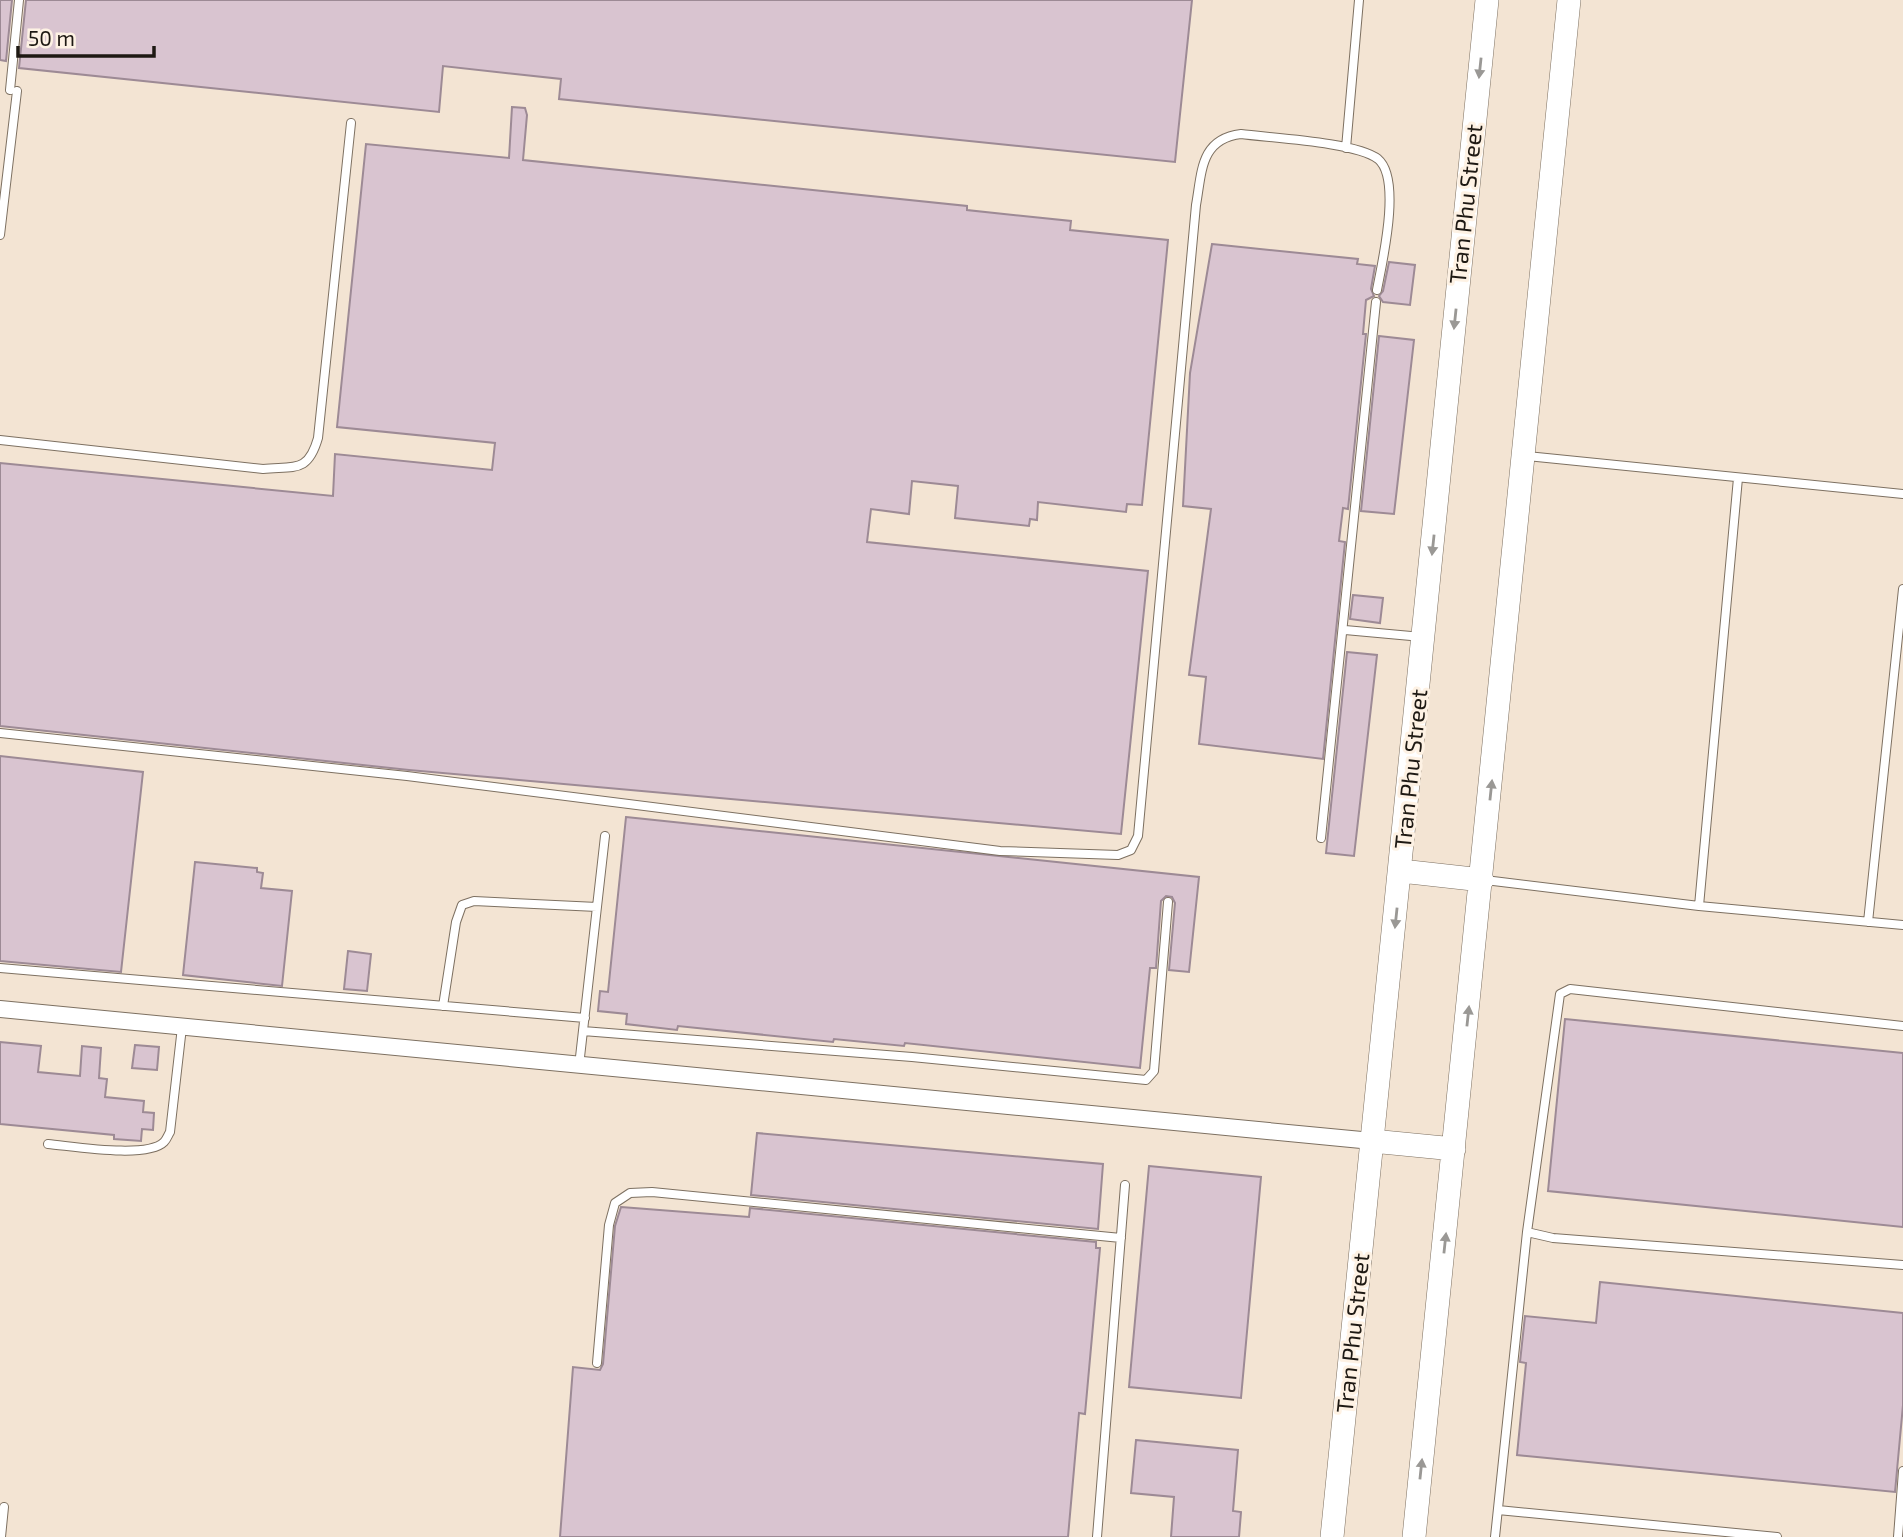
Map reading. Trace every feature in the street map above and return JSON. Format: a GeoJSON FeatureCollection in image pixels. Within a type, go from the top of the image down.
{"type":"FeatureCollection","features":[{"type":"Feature","properties":{"kind":"main road","name":"Tran Phu Street"},"geometry":{"type":"LineString","coordinates":[[1332,1537],[1487,0]]}},
{"type":"Feature","properties":{"kind":"main road"},"geometry":{"type":"LineString","coordinates":[[1415,1537],[1569,0]]}},
{"type":"Feature","properties":{"kind":"main road"},"geometry":{"type":"LineString","coordinates":[[1401,871],[1482,880]]}},
{"type":"Feature","properties":{"kind":"main road"},"geometry":{"type":"LineString","coordinates":[[1372,1141],[1454,1149]]}},
{"type":"Feature","properties":{"kind":"street"},"geometry":{"type":"LineString","coordinates":[[0,1009],[579,1067],[1372,1141]]}},
{"type":"Feature","properties":{"kind":"lane"},"geometry":{"type":"LineString","coordinates":[[0,235],[19,0]]}},
{"type":"Feature","properties":{"kind":"lane"},"geometry":{"type":"LineString","coordinates":[[1346,148],[1359,0]]}},
{"type":"Feature","properties":{"kind":"lane"},"geometry":{"type":"LineString","coordinates":[[0,440],[263,469],[305,465],[313,457],[318,438],[351,123]]}},
{"type":"Feature","properties":{"kind":"lane"},"geometry":{"type":"LineString","coordinates":[[0,733],[421,777],[1000,851],[1118,855],[1131,850],[1138,836],[1196,205],[1205,158],[1223,136],[1241,134],[1358,149],[1378,160],[1386,170],[1388,224],[1377,290]]}},
{"type":"Feature","properties":{"kind":"lane"},"geometry":{"type":"LineString","coordinates":[[1321,838],[1345,629],[1376,302]]}},
{"type":"Feature","properties":{"kind":"lane"},"geometry":{"type":"LineString","coordinates":[[1524,455],[1903,494]]}},
{"type":"Feature","properties":{"kind":"lane"},"geometry":{"type":"LineString","coordinates":[[1699,906],[1738,478]]}},
{"type":"Feature","properties":{"kind":"lane"},"geometry":{"type":"LineString","coordinates":[[1868,922],[1903,589]]}},
{"type":"Feature","properties":{"kind":"lane"},"geometry":{"type":"LineString","coordinates":[[1345,629],[1424,637]]}},
{"type":"Feature","properties":{"kind":"lane"},"geometry":{"type":"LineString","coordinates":[[579,1067],[604,836]]}},
{"type":"Feature","properties":{"kind":"lane"},"geometry":{"type":"LineString","coordinates":[[1482,880],[1699,906],[1903,925]]}},
{"type":"Feature","properties":{"kind":"lane"},"geometry":{"type":"LineString","coordinates":[[443,1006],[456,922],[462,905],[474,901],[597,907]]}},
{"type":"Feature","properties":{"kind":"lane"},"geometry":{"type":"LineString","coordinates":[[583,1031],[912,1057],[1146,1080],[1154,1071],[1168,902]]}},
{"type":"Feature","properties":{"kind":"lane"},"geometry":{"type":"LineString","coordinates":[[0,968],[585,1018]]}},
{"type":"Feature","properties":{"kind":"lane"},"geometry":{"type":"LineString","coordinates":[[1495,1537],[1527,1233],[1560,994],[1570,989],[1903,1026]]}},
{"type":"Feature","properties":{"kind":"lane"},"geometry":{"type":"LineString","coordinates":[[48,1144],[124,1150],[151,1148],[164,1142],[170,1132],[182,1027]]}},
{"type":"Feature","properties":{"kind":"lane"},"geometry":{"type":"LineString","coordinates":[[1097,1537],[1125,1185]]}},
{"type":"Feature","properties":{"kind":"lane"},"geometry":{"type":"LineString","coordinates":[[597,1363],[609,1225],[615,1203],[630,1194],[652,1192],[1121,1238]]}},
{"type":"Feature","properties":{"kind":"lane"},"geometry":{"type":"LineString","coordinates":[[1527,1233],[1553,1238],[1903,1265]]}},
{"type":"Feature","properties":{"kind":"lane"},"geometry":{"type":"LineString","coordinates":[[1898,1537],[1903,1471]]}},
{"type":"Feature","properties":{"kind":"lane"},"geometry":{"type":"LineString","coordinates":[[1,1537],[4,1507]]}},
{"type":"Feature","properties":{"kind":"lane"},"geometry":{"type":"LineString","coordinates":[[1498,1510],[1777,1537]]}},
{"type":"Feature","properties":{"kind":"building"},"geometry":{"type":"Polygon","coordinates":[[[0,0],[12,0],[6,61],[0,60],[0,0]]]}},
{"type":"Feature","properties":{"kind":"building"},"geometry":{"type":"Polygon","coordinates":[[[26,0],[1192,0],[1175,162],[559,99],[561,79],[443,66],[439,112],[19,68],[26,0]]]}},
{"type":"Feature","properties":{"kind":"building"},"geometry":{"type":"Polygon","coordinates":[[[512,107],[525,108],[527,115],[523,160],[967,206],[967,210],[1071,221],[1070,230],[1168,240],[1142,505],[1127,504],[1126,512],[1038,502],[1037,520],[1030,519],[1029,526],[955,518],[958,486],[912,481],[909,514],[871,509],[867,542],[1148,571],[1121,834],[409,770],[0,726],[0,463],[333,496],[335,454],[492,470],[495,443],[337,427],[366,144],[509,158],[512,107]]]}},
{"type":"Feature","properties":{"kind":"building"},"geometry":{"type":"Polygon","coordinates":[[[1212,244],[1358,259],[1357,264],[1375,266],[1371,289],[1374,296],[1366,300],[1363,334],[1366,334],[1348,509],[1343,508],[1339,541],[1345,542],[1323,759],[1199,744],[1206,677],[1189,675],[1211,509],[1183,506],[1190,373],[1212,244]]]}},
{"type":"Feature","properties":{"kind":"building"},"geometry":{"type":"Polygon","coordinates":[[[1389,262],[1415,265],[1410,305],[1383,302],[1379,296],[1383,291],[1389,262]]]}},
{"type":"Feature","properties":{"kind":"building"},"geometry":{"type":"Polygon","coordinates":[[[1379,336],[1414,340],[1394,514],[1361,511],[1379,336]]]}},
{"type":"Feature","properties":{"kind":"building"},"geometry":{"type":"Polygon","coordinates":[[[1353,595],[1383,598],[1380,623],[1350,619],[1353,595]]]}},
{"type":"Feature","properties":{"kind":"building"},"geometry":{"type":"Polygon","coordinates":[[[1347,652],[1377,655],[1354,856],[1326,853],[1347,652]]]}},
{"type":"Feature","properties":{"kind":"building"},"geometry":{"type":"Polygon","coordinates":[[[0,756],[143,772],[121,972],[0,961],[0,756]]]}},
{"type":"Feature","properties":{"kind":"building"},"geometry":{"type":"Polygon","coordinates":[[[626,817],[1199,877],[1189,972],[1169,970],[1175,903],[1172,897],[1166,896],[1161,901],[1156,968],[1150,968],[1140,1068],[905,1043],[904,1046],[834,1039],[833,1042],[678,1026],[677,1030],[626,1024],[627,1014],[598,1011],[600,991],[608,992],[626,817]]]}},
{"type":"Feature","properties":{"kind":"building"},"geometry":{"type":"Polygon","coordinates":[[[195,862],[257,868],[257,872],[263,873],[261,888],[292,891],[282,986],[183,975],[195,862]]]}},
{"type":"Feature","properties":{"kind":"building"},"geometry":{"type":"Polygon","coordinates":[[[348,951],[371,954],[367,991],[344,989],[348,951]]]}},
{"type":"Feature","properties":{"kind":"building"},"geometry":{"type":"Polygon","coordinates":[[[1565,1019],[1903,1053],[1903,1227],[1548,1191],[1565,1019]]]}},
{"type":"Feature","properties":{"kind":"building"},"geometry":{"type":"Polygon","coordinates":[[[0,1042],[41,1046],[38,1072],[80,1076],[82,1046],[101,1048],[99,1078],[107,1079],[105,1097],[144,1101],[143,1112],[154,1113],[153,1130],[142,1129],[141,1141],[114,1139],[114,1135],[0,1124],[0,1042]]]}},
{"type":"Feature","properties":{"kind":"building"},"geometry":{"type":"Polygon","coordinates":[[[135,1045],[159,1047],[157,1070],[132,1068],[135,1045]]]}},
{"type":"Feature","properties":{"kind":"building"},"geometry":{"type":"Polygon","coordinates":[[[757,1133],[1103,1164],[1098,1229],[751,1195],[757,1133]]]}},
{"type":"Feature","properties":{"kind":"building"},"geometry":{"type":"Polygon","coordinates":[[[1149,1166],[1261,1177],[1241,1398],[1129,1387],[1149,1166]]]}},
{"type":"Feature","properties":{"kind":"building"},"geometry":{"type":"Polygon","coordinates":[[[621,1207],[749,1217],[750,1208],[1096,1242],[1096,1248],[1100,1248],[1085,1414],[1079,1413],[1068,1537],[560,1537],[573,1367],[600,1370],[603,1364],[615,1226],[621,1207]]]}},
{"type":"Feature","properties":{"kind":"building"},"geometry":{"type":"Polygon","coordinates":[[[1600,1282],[1903,1313],[1903,1405],[1895,1492],[1517,1455],[1526,1363],[1520,1362],[1525,1316],[1596,1323],[1600,1282]]]}},
{"type":"Feature","properties":{"kind":"building"},"geometry":{"type":"Polygon","coordinates":[[[1136,1440],[1238,1450],[1233,1511],[1241,1512],[1239,1537],[1171,1537],[1174,1497],[1131,1493],[1136,1440]]]}}]}
